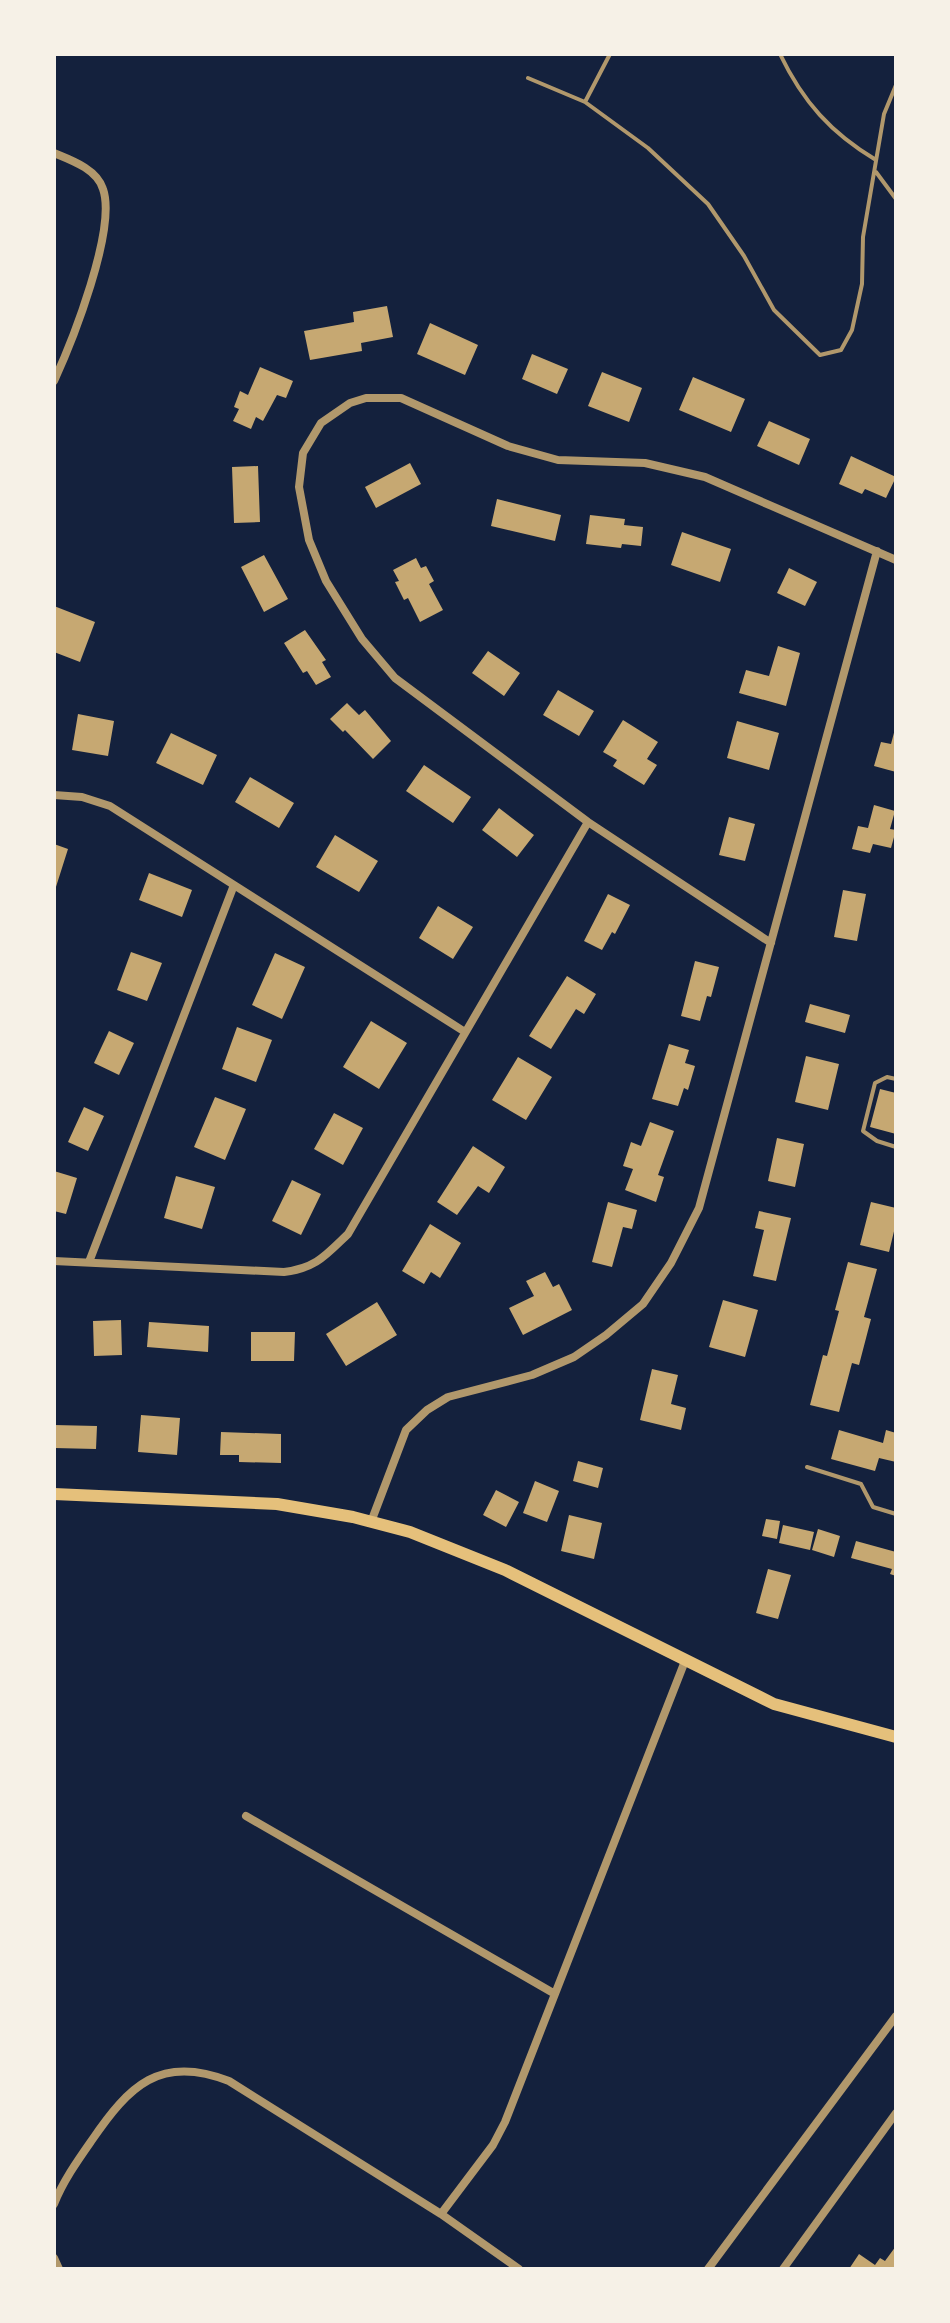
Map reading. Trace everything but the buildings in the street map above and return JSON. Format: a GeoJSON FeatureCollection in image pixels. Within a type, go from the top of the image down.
{"type":"FeatureCollection","features":[{"type":"Feature","properties":{"kind":"main road"},"geometry":{"type":"LineString","coordinates":[[54,1494],[277,1504],[371,1522],[447,1545],[505,1570],[774,1704],[896,1737]]}},
{"type":"Feature","properties":{"kind":"street"},"geometry":{"type":"LineString","coordinates":[[54,153],[78,163],[98,178],[104,190],[105,216],[95,271],[54,381]]}},
{"type":"Feature","properties":{"kind":"street"},"geometry":{"type":"LineString","coordinates":[[771,943],[588,822],[395,678],[362,639],[326,581],[309,540],[299,487],[303,453],[321,423],[350,403],[375,397],[401,398],[508,446],[558,460],[645,463],[705,477],[896,560]]}},
{"type":"Feature","properties":{"kind":"street"},"geometry":{"type":"LineString","coordinates":[[371,1522],[406,1430],[427,1410],[448,1397],[532,1375],[574,1357],[606,1335],[643,1304],[664,1273],[699,1208],[877,551]]}},
{"type":"Feature","properties":{"kind":"street"},"geometry":{"type":"LineString","coordinates":[[54,795],[82,797],[110,806],[465,1032]]}},
{"type":"Feature","properties":{"kind":"street"},"geometry":{"type":"LineString","coordinates":[[54,1261],[284,1272],[305,1269],[325,1257],[348,1234],[588,822]]}},
{"type":"Feature","properties":{"kind":"street"},"geometry":{"type":"LineString","coordinates":[[89,1262],[234,885]]}},
{"type":"Feature","properties":{"kind":"street"},"geometry":{"type":"LineString","coordinates":[[441,2214],[493,2145],[505,2122],[685,1661]]}},
{"type":"Feature","properties":{"kind":"street"},"geometry":{"type":"LineString","coordinates":[[246,1816],[555,1994]]}},
{"type":"Feature","properties":{"kind":"street"},"geometry":{"type":"LineString","coordinates":[[708,2269],[896,2016]]}},
{"type":"Feature","properties":{"kind":"street"},"geometry":{"type":"LineString","coordinates":[[54,2204],[71,2171],[123,2098],[155,2077],[193,2071],[229,2081],[441,2214],[519,2269]]}},
{"type":"Feature","properties":{"kind":"street"},"geometry":{"type":"LineString","coordinates":[[783,2269],[896,2113]]}},
{"type":"Feature","properties":{"kind":"street"},"geometry":{"type":"LineString","coordinates":[[54,2258],[59,2269]]}},
{"type":"Feature","properties":{"kind":"lane"},"geometry":{"type":"LineString","coordinates":[[585,102],[610,54]]}},
{"type":"Feature","properties":{"kind":"lane"},"geometry":{"type":"LineString","coordinates":[[780,54],[795,85],[823,120],[849,144],[876,160]]}},
{"type":"Feature","properties":{"kind":"lane"},"geometry":{"type":"LineString","coordinates":[[528,78],[585,102],[648,148],[708,204],[744,256],[774,310],[820,355],[841,350],[852,330],[862,284],[863,237],[884,114],[896,85]]}},
{"type":"Feature","properties":{"kind":"lane"},"geometry":{"type":"LineString","coordinates":[[875,171],[896,199]]}},
{"type":"Feature","properties":{"kind":"lane"},"geometry":{"type":"LineString","coordinates":[[896,1079],[887,1077],[875,1083],[863,1131],[877,1141],[896,1147]]}},
{"type":"Feature","properties":{"kind":"lane"},"geometry":{"type":"LineString","coordinates":[[807,1467],[861,1484],[873,1507],[896,1514]]}}]}
